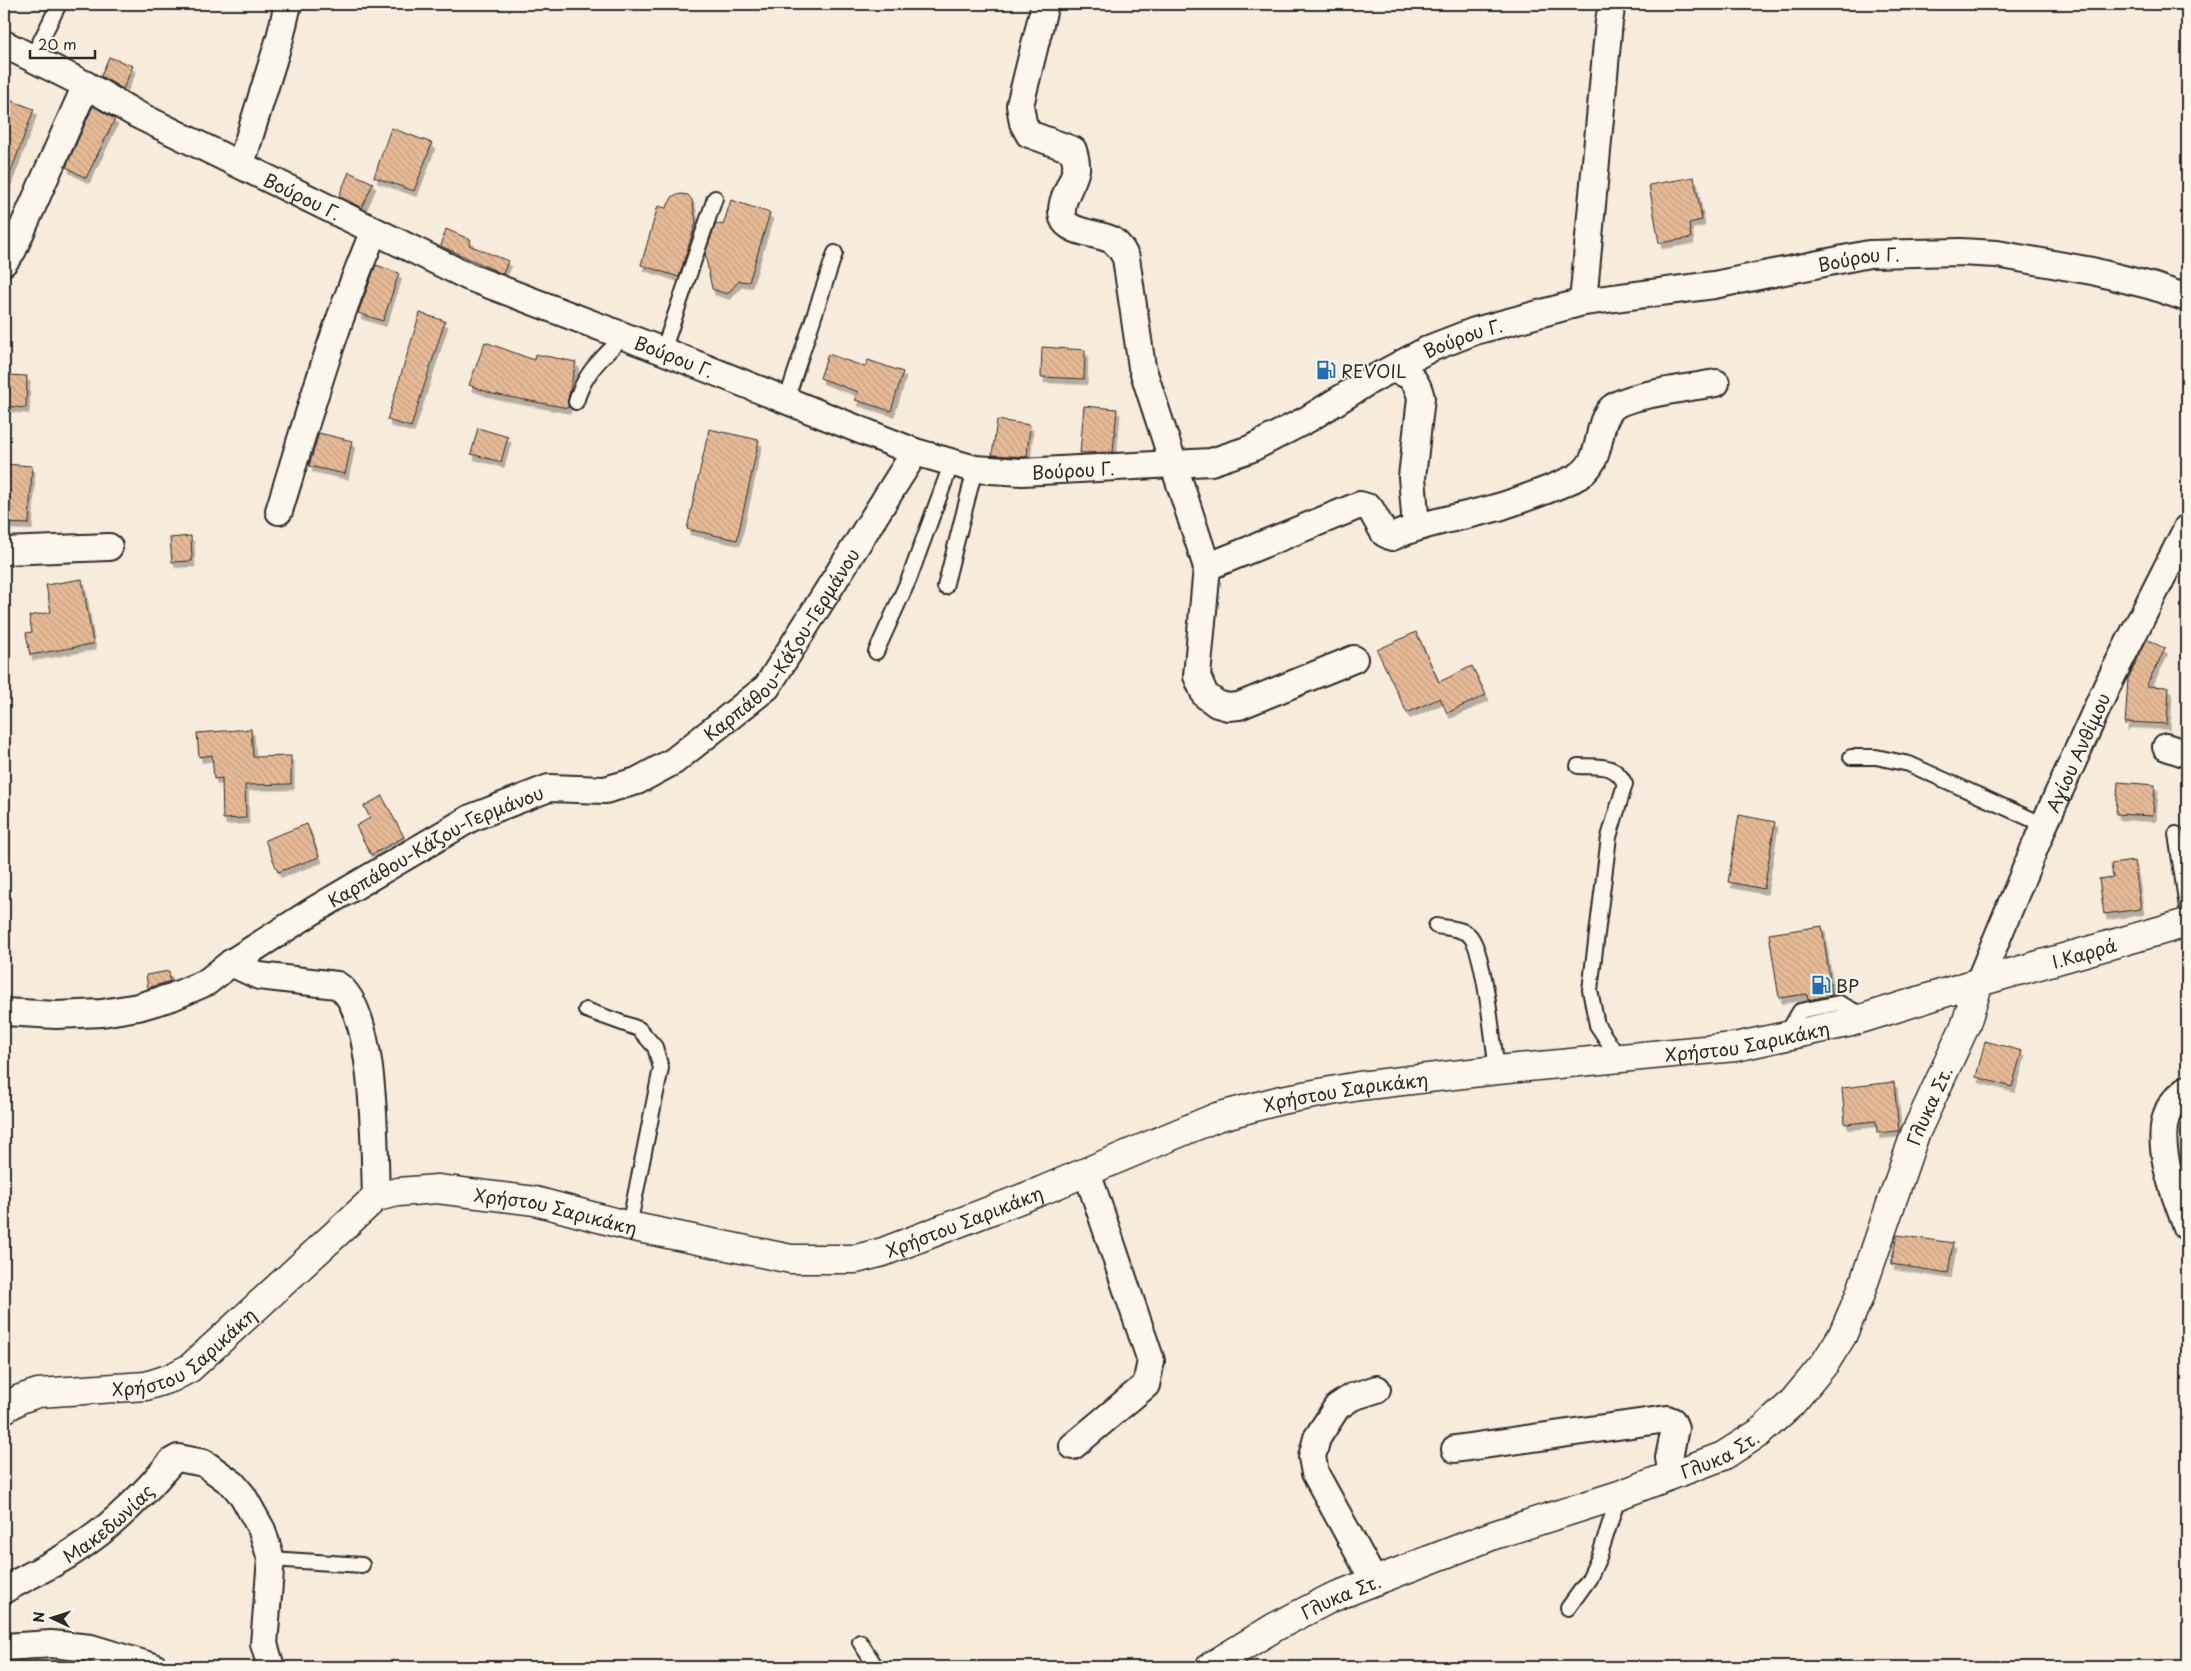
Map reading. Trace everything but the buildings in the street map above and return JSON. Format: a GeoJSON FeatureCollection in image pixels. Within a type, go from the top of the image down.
{"type":"FeatureCollection","features":[{"type":"Feature","properties":{"kind":"main road","name":"Ι.Καρρά"},"geometry":{"type":"LineString","coordinates":[[1979,982],[2187,923]]}},
{"type":"Feature","properties":{"kind":"main road","name":"Χρήστου Σαρικάκη"},"geometry":{"type":"LineString","coordinates":[[4,1409],[20,1399],[38,1393],[136,1388],[152,1385],[190,1368],[376,1197],[420,1189],[458,1190],[535,1200],[629,1226],[791,1259],[856,1259],[883,1252],[1087,1172],[1217,1117],[1281,1100],[1360,1086],[1497,1070],[1735,1047],[1867,1017],[1979,982]]}},
{"type":"Feature","properties":{"kind":"main road","name":"Γλυκα Στ."},"geometry":{"type":"LineString","coordinates":[[1217,1665],[1275,1627],[1330,1598],[1494,1535],[1619,1495],[1723,1456],[1759,1433],[1790,1404],[1834,1350],[1859,1297],[1915,1134],[1966,1024],[1979,982]]}},
{"type":"Feature","properties":{"kind":"street"},"geometry":{"type":"LineString","coordinates":[[241,164],[280,38],[288,4]]}},
{"type":"Feature","properties":{"kind":"street"},"geometry":{"type":"LineString","coordinates":[[1045,4],[1020,105],[1023,123],[1029,134],[1073,150],[1076,171],[1063,205],[1063,219],[1070,227],[1110,239],[1120,247],[1126,258],[1142,367],[1207,567],[1197,676],[1205,695],[1217,704],[1228,707],[1239,706],[1354,659]]}},
{"type":"Feature","properties":{"kind":"street"},"geometry":{"type":"LineString","coordinates":[[1583,302],[1612,4]]}},
{"type":"Feature","properties":{"kind":"street","name":"Βούρου Γ."},"geometry":{"type":"LineString","coordinates":[[4,44],[86,85],[136,114],[241,164],[374,232],[470,277],[663,351],[915,452],[964,466],[1022,472],[1212,462],[1250,449],[1308,419],[1369,381],[1431,348],[1468,334],[1583,302],[1714,285],[1837,260],[1901,252],[1969,252],[2038,260],[2092,271],[2152,286],[2187,298]]}},
{"type":"Feature","properties":{"kind":"street"},"geometry":{"type":"LineString","coordinates":[[4,262],[13,250],[86,85]]}},
{"type":"Feature","properties":{"kind":"street"},"geometry":{"type":"LineString","coordinates":[[279,511],[324,361],[352,282],[374,232]]}},
{"type":"Feature","properties":{"kind":"street"},"geometry":{"type":"LineString","coordinates":[[1392,370],[1404,372],[1414,378],[1419,387],[1421,398],[1412,477],[1416,527]]}},
{"type":"Feature","properties":{"kind":"street"},"geometry":{"type":"LineString","coordinates":[[1207,567],[1360,505],[1370,508],[1384,533],[1392,537],[1416,527],[1502,506],[1576,478],[1588,467],[1597,454],[1606,415],[1614,406],[1628,400],[1716,383]]}},
{"type":"Feature","properties":{"kind":"street","name":"Καρπάθου-Κάζου-Γερμάνου"},"geometry":{"type":"LineString","coordinates":[[4,1012],[77,1014],[138,1007],[172,997],[207,982],[231,963],[316,909],[471,818],[549,788],[605,790],[613,788],[637,781],[674,761],[767,687],[915,452]]}},
{"type":"Feature","properties":{"kind":"street","name":"Αγίου Ανθίμου"},"geometry":{"type":"LineString","coordinates":[[1979,982],[2044,825],[2107,686],[2187,528]]}},
{"type":"Feature","properties":{"kind":"street"},"geometry":{"type":"LineString","coordinates":[[4,551],[109,547]]}},
{"type":"Feature","properties":{"kind":"street"},"geometry":{"type":"LineString","coordinates":[[231,963],[259,976],[337,985],[345,990],[350,997],[362,1028],[370,1080],[376,1197]]}},
{"type":"Feature","properties":{"kind":"street"},"geometry":{"type":"LineString","coordinates":[[2187,1089],[2168,1111],[2164,1133],[2167,1165],[2187,1227]]}},
{"type":"Feature","properties":{"kind":"street"},"geometry":{"type":"LineString","coordinates":[[1073,1446],[1146,1385],[1151,1361],[1087,1172]]}},
{"type":"Feature","properties":{"kind":"street"},"geometry":{"type":"LineString","coordinates":[[1374,1581],[1315,1473],[1312,1458],[1317,1438],[1337,1407],[1352,1397],[1378,1389]]}},
{"type":"Feature","properties":{"kind":"street"},"geometry":{"type":"LineString","coordinates":[[1455,1449],[1667,1419],[1672,1421],[1674,1428],[1670,1458],[1672,1475]]}},
{"type":"Feature","properties":{"kind":"street","name":"Μακεδωνίας"},"geometry":{"type":"LineString","coordinates":[[4,1590],[71,1553],[130,1507],[171,1462],[178,1458],[204,1463],[233,1484],[243,1496],[262,1530],[271,1559]]}},
{"type":"Feature","properties":{"kind":"street"},"geometry":{"type":"LineString","coordinates":[[271,1559],[264,1644],[271,1667]]}},
{"type":"Feature","properties":{"kind":"street"},"geometry":{"type":"LineString","coordinates":[[4,1647],[51,1644],[91,1648],[154,1667]]}},
{"type":"Feature","properties":{"kind":"lane"},"geometry":{"type":"LineString","coordinates":[[32,58],[59,4]]}},
{"type":"Feature","properties":{"kind":"lane"},"geometry":{"type":"LineString","coordinates":[[663,351],[715,198]]}},
{"type":"Feature","properties":{"kind":"lane"},"geometry":{"type":"LineString","coordinates":[[786,400],[835,253]]}},
{"type":"Feature","properties":{"kind":"lane"},"geometry":{"type":"LineString","coordinates":[[576,402],[581,385],[592,368],[624,336]]}},
{"type":"Feature","properties":{"kind":"lane"},"geometry":{"type":"LineString","coordinates":[[945,587],[964,466]]}},
{"type":"Feature","properties":{"kind":"lane"},"geometry":{"type":"LineString","coordinates":[[876,652],[964,466]]}},
{"type":"Feature","properties":{"kind":"lane"},"geometry":{"type":"LineString","coordinates":[[1851,757],[1876,757],[1909,764],[2044,825]]}},
{"type":"Feature","properties":{"kind":"lane"},"geometry":{"type":"LineString","coordinates":[[1578,766],[1612,768],[1620,774],[1625,784],[1609,838],[1590,990],[1597,1025],[1619,1058]]}},
{"type":"Feature","properties":{"kind":"lane"},"geometry":{"type":"LineString","coordinates":[[2176,834],[2187,907]]}},
{"type":"Feature","properties":{"kind":"lane"},"geometry":{"type":"LineString","coordinates":[[1436,926],[1460,930],[1472,939],[1482,964],[1497,1070]]}},
{"type":"Feature","properties":{"kind":"lane"},"geometry":{"type":"LineString","coordinates":[[586,1010],[639,1029],[655,1047],[661,1068],[629,1226]]}},
{"type":"Feature","properties":{"kind":"lane"},"geometry":{"type":"LineString","coordinates":[[1568,1608],[1589,1579],[1599,1558],[1619,1495]]}},
{"type":"Feature","properties":{"kind":"lane"},"geometry":{"type":"LineString","coordinates":[[271,1559],[362,1565]]}},
{"type":"Feature","properties":{"kind":"lane"},"geometry":{"type":"LineString","coordinates":[[860,1642],[876,1667]]}},
{"type":"Feature","properties":{"kind":"place","name":"REVOIL"},"geometry":{"type":"Point","coordinates":[1326,370]}},
{"type":"Feature","properties":{"kind":"place","name":"BP"},"geometry":{"type":"Point","coordinates":[1821,985]}}]}
